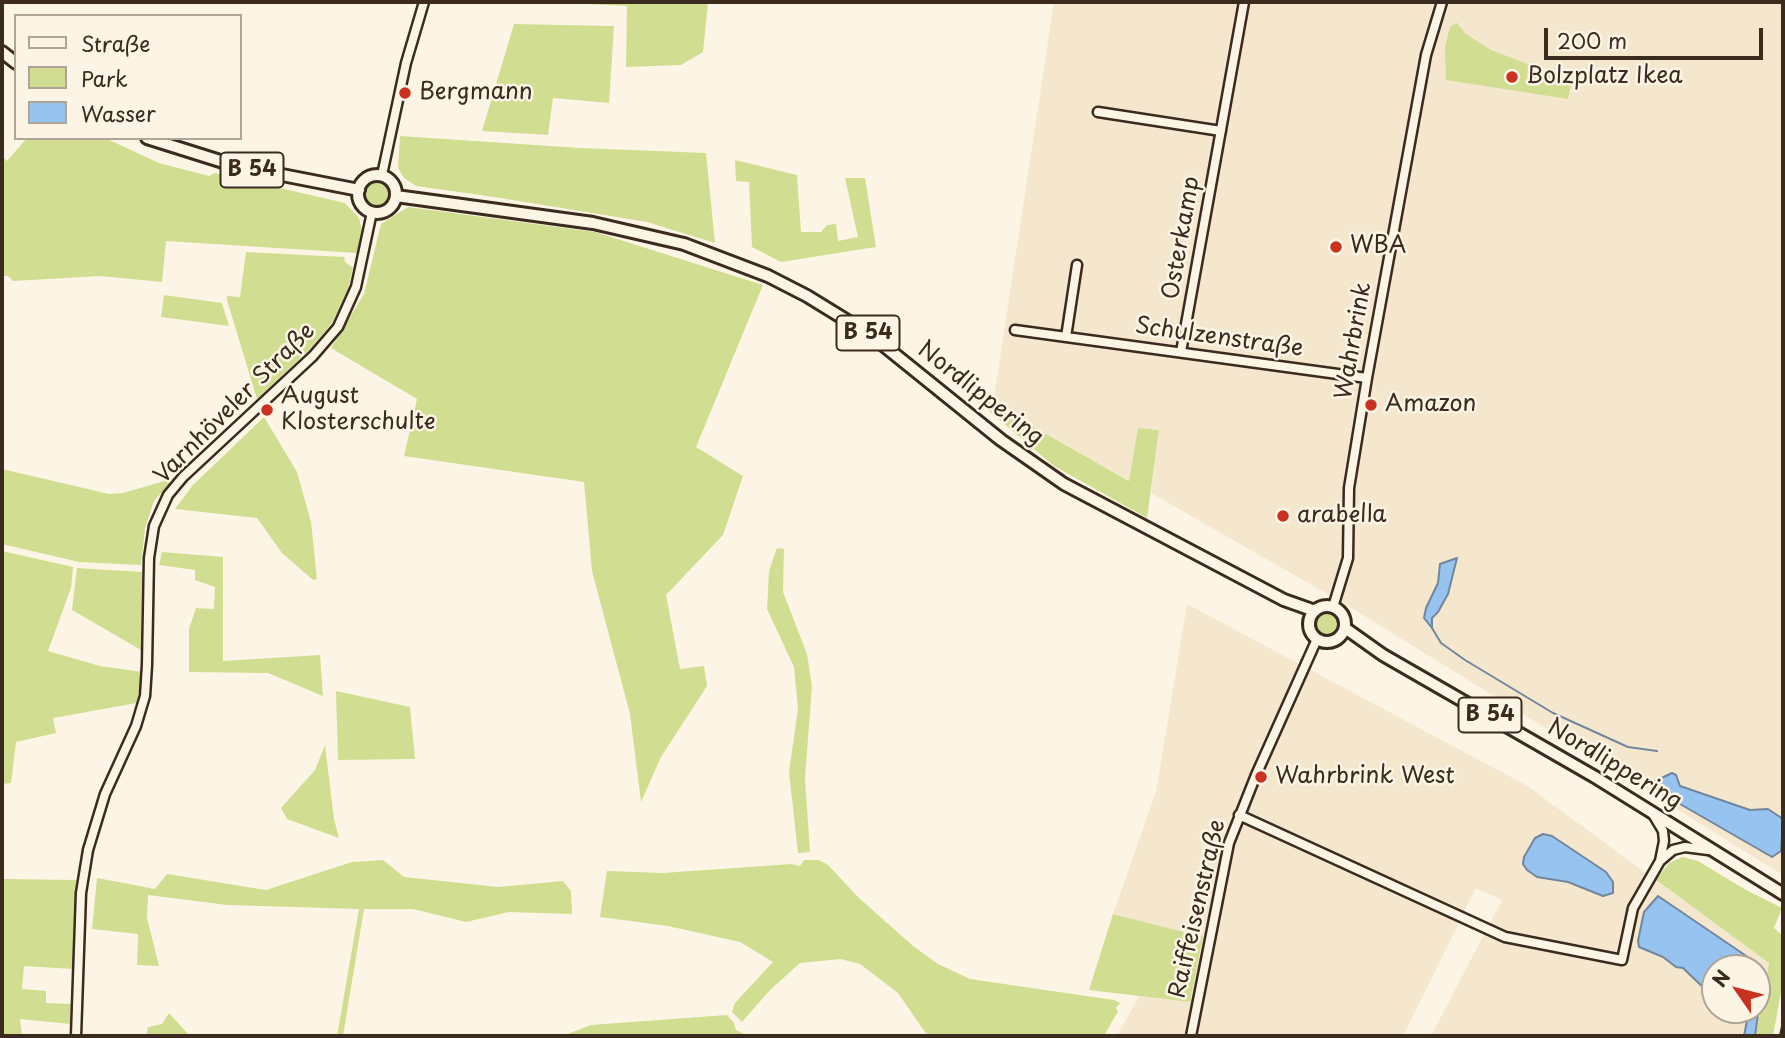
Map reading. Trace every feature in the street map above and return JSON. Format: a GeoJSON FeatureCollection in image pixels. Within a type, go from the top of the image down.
{"type":"FeatureCollection","features":[{"type":"Feature","properties":{"kind":"main road","name":"B 54"},"geometry":{"type":"LineString","coordinates":[[153,140],[236,166],[359,190]]}},
{"type":"Feature","properties":{"kind":"main road"},"geometry":{"type":"LineString","coordinates":[[382,175],[393,183],[396,196],[390,208],[382,212],[372,212],[362,204],[359,190],[369,177],[382,175]]}},
{"type":"Feature","properties":{"kind":"main road","name":"Nordlippering"},"geometry":{"type":"LineString","coordinates":[[396,196],[593,223],[684,244],[768,276],[872,335],[1010,446],[1064,484],[1312,616]]}},
{"type":"Feature","properties":{"kind":"main road"},"geometry":{"type":"LineString","coordinates":[[1325,606],[1333,607],[1343,614],[1342,632],[1328,642],[1317,639],[1312,633],[1312,616],[1325,606]]}},
{"type":"Feature","properties":{"kind":"main road","name":"Nordlippering"},"geometry":{"type":"LineString","coordinates":[[1342,632],[1649,810],[1783,894]]}},
{"type":"Feature","properties":{"kind":"street"},"geometry":{"type":"LineString","coordinates":[[382,175],[406,63],[424,2]]}},
{"type":"Feature","properties":{"kind":"street","name":"Osterkamp"},"geometry":{"type":"LineString","coordinates":[[1181,352],[1244,2]]}},
{"type":"Feature","properties":{"kind":"street","name":"Wahrbrink"},"geometry":{"type":"LineString","coordinates":[[1333,607],[1348,558],[1350,473],[1426,55],[1441,2]]}},
{"type":"Feature","properties":{"kind":"street"},"geometry":{"type":"LineString","coordinates":[[1098,112],[1221,131]]}},
{"type":"Feature","properties":{"kind":"street","name":"Varnhöveler Straße"},"geometry":{"type":"LineString","coordinates":[[76,1036],[81,893],[88,850],[105,794],[136,726],[145,696],[148,665],[149,558],[154,526],[169,495],[183,477],[313,356],[338,327],[356,287],[372,212]]}},
{"type":"Feature","properties":{"kind":"street"},"geometry":{"type":"LineString","coordinates":[[1066,337],[1077,265]]}},
{"type":"Feature","properties":{"kind":"street","name":"Schulzenstraße"},"geometry":{"type":"LineString","coordinates":[[1015,330],[1367,378]]}},
{"type":"Feature","properties":{"kind":"street","name":"Raiffeisenstraße"},"geometry":{"type":"LineString","coordinates":[[1191,1036],[1229,843],[1317,639]]}},
{"type":"Feature","properties":{"kind":"street"},"geometry":{"type":"LineString","coordinates":[[1239,815],[1505,937],[1622,960],[1633,908],[1660,861],[1664,841],[1662,831],[1649,810]]}},
{"type":"Feature","properties":{"kind":"street"},"geometry":{"type":"LineString","coordinates":[[1660,861],[1673,850],[1685,847],[1720,853]]}},
{"type":"Feature","properties":{"kind":"shaded area"},"geometry":{"type":"Polygon","coordinates":[[[1054,2],[1783,2],[1783,875],[1350,607],[1151,493],[1159,430],[1138,428],[1130,481],[993,404],[1054,2]]]}},
{"type":"Feature","properties":{"kind":"shaded area","name":"Wahrbrink West"},"geometry":{"type":"Polygon","coordinates":[[[1187,604],[1526,785],[1757,954],[1701,954],[1701,1024],[1758,1024],[1756,1036],[1431,1036],[1502,900],[1476,888],[1403,1036],[1117,1036],[1139,996],[1190,1002],[1203,938],[1113,914],[1156,792],[1187,604]]]}},
{"type":"Feature","properties":{"kind":"green space"},"geometry":{"type":"Polygon","coordinates":[[[544,2],[708,2],[703,52],[681,65],[626,67],[627,6],[544,2]]]}},
{"type":"Feature","properties":{"kind":"green space"},"geometry":{"type":"Polygon","coordinates":[[[1457,23],[1466,34],[1491,50],[1571,84],[1568,99],[1446,80],[1445,47],[1450,27],[1457,23]]]}},
{"type":"Feature","properties":{"kind":"green space"},"geometry":{"type":"Polygon","coordinates":[[[514,24],[614,26],[609,103],[553,98],[548,135],[482,131],[514,24]]]}},
{"type":"Feature","properties":{"kind":"green space"},"geometry":{"type":"Polygon","coordinates":[[[400,136],[706,153],[715,243],[647,222],[416,186],[404,178],[398,168],[400,136]]]}},
{"type":"Feature","properties":{"kind":"green space"},"geometry":{"type":"Polygon","coordinates":[[[25,140],[109,140],[159,163],[209,176],[215,173],[345,203],[359,218],[362,231],[357,253],[166,241],[162,282],[100,276],[13,281],[8,276],[2,276],[2,156],[7,161],[25,140]]]}},
{"type":"Feature","properties":{"kind":"green space"},"geometry":{"type":"Polygon","coordinates":[[[735,160],[797,175],[801,232],[821,232],[827,225],[836,224],[838,241],[858,237],[845,178],[865,178],[876,247],[781,262],[752,247],[749,182],[736,181],[735,160]]]}},
{"type":"Feature","properties":{"kind":"green space"},"geometry":{"type":"Polygon","coordinates":[[[377,178],[387,183],[392,193],[387,203],[377,208],[367,203],[362,193],[367,183],[377,178]]]}},
{"type":"Feature","properties":{"kind":"green space"},"geometry":{"type":"Polygon","coordinates":[[[408,207],[595,232],[763,285],[696,447],[743,476],[723,535],[666,595],[680,669],[704,666],[707,686],[661,757],[641,802],[630,714],[592,571],[584,482],[404,456],[417,399],[331,348],[364,294],[381,224],[408,207]]]}},
{"type":"Feature","properties":{"kind":"green space"},"geometry":{"type":"Polygon","coordinates":[[[246,252],[344,257],[345,262],[353,268],[348,289],[332,323],[309,350],[257,399],[227,300],[227,296],[240,297],[246,252]]]}},
{"type":"Feature","properties":{"kind":"green space"},"geometry":{"type":"Polygon","coordinates":[[[164,295],[222,303],[229,326],[161,317],[164,295]]]}},
{"type":"Feature","properties":{"kind":"green space"},"geometry":{"type":"Polygon","coordinates":[[[957,378],[993,404],[1129,481],[1138,428],[1159,430],[1147,518],[1054,466],[958,385],[957,378]]]}},
{"type":"Feature","properties":{"kind":"green space"},"geometry":{"type":"Polygon","coordinates":[[[264,417],[297,472],[311,522],[317,579],[313,580],[282,553],[257,518],[175,509],[193,485],[264,417]]]}},
{"type":"Feature","properties":{"kind":"green space"},"geometry":{"type":"Polygon","coordinates":[[[2,469],[109,494],[123,493],[175,478],[154,501],[145,528],[141,565],[79,562],[2,544],[2,469]]]}},
{"type":"Feature","properties":{"kind":"green space"},"geometry":{"type":"Polygon","coordinates":[[[777,548],[784,549],[783,592],[807,654],[812,686],[805,778],[810,852],[798,853],[789,772],[798,709],[794,667],[767,609],[769,571],[777,548]]]}},
{"type":"Feature","properties":{"kind":"green space"},"geometry":{"type":"Polygon","coordinates":[[[2,551],[73,567],[71,588],[48,651],[100,666],[142,672],[137,703],[53,718],[56,733],[16,742],[11,783],[2,784],[2,551]]]}},
{"type":"Feature","properties":{"kind":"green space"},"geometry":{"type":"Polygon","coordinates":[[[162,552],[223,557],[223,661],[320,655],[323,696],[268,673],[189,672],[189,629],[196,608],[214,609],[215,587],[195,580],[195,570],[159,565],[162,552]]]}},
{"type":"Feature","properties":{"kind":"green space"},"geometry":{"type":"Polygon","coordinates":[[[77,568],[142,572],[141,650],[72,610],[77,568]]]}},
{"type":"Feature","properties":{"kind":"green space"},"geometry":{"type":"Polygon","coordinates":[[[1328,610],[1338,614],[1342,624],[1338,634],[1328,638],[1318,634],[1314,624],[1318,614],[1328,610]]]}},
{"type":"Feature","properties":{"kind":"green space"},"geometry":{"type":"Polygon","coordinates":[[[336,691],[410,707],[415,759],[338,760],[336,691]]]}},
{"type":"Feature","properties":{"kind":"green space"},"geometry":{"type":"Polygon","coordinates":[[[325,745],[334,819],[339,838],[287,819],[281,808],[315,770],[325,745]]]}},
{"type":"Feature","properties":{"kind":"green space"},"geometry":{"type":"Polygon","coordinates":[[[1682,857],[1698,861],[1782,908],[1774,928],[1783,936],[1783,981],[1773,1036],[1756,1036],[1758,1024],[1771,1024],[1771,954],[1757,954],[1656,880],[1669,863],[1682,857]]]}},
{"type":"Feature","properties":{"kind":"green space"},"geometry":{"type":"Polygon","coordinates":[[[383,860],[404,877],[498,887],[563,881],[571,891],[572,914],[509,912],[466,922],[413,909],[364,909],[343,1036],[337,1036],[359,909],[227,905],[148,895],[147,918],[159,966],[137,965],[138,934],[92,929],[97,878],[155,889],[167,874],[266,890],[352,862],[383,860]]]}},
{"type":"Feature","properties":{"kind":"green space"},"geometry":{"type":"Polygon","coordinates":[[[804,860],[819,860],[828,865],[859,898],[913,946],[938,964],[970,979],[1114,1000],[1120,1003],[1116,1008],[1118,1011],[1104,1036],[931,1036],[925,1032],[898,993],[860,964],[841,959],[800,963],[770,990],[742,1022],[732,1012],[735,1003],[773,962],[740,942],[668,926],[600,917],[607,871],[663,873],[791,864],[800,866],[804,860]]]}},
{"type":"Feature","properties":{"kind":"green space"},"geometry":{"type":"Polygon","coordinates":[[[2,879],[77,880],[73,969],[24,966],[22,989],[46,991],[46,1003],[71,1004],[70,1024],[20,1019],[22,1036],[2,1036],[2,879]]]}},
{"type":"Feature","properties":{"kind":"green space"},"geometry":{"type":"Polygon","coordinates":[[[1113,914],[1203,937],[1190,1002],[1089,990],[1113,914]]]}},
{"type":"Feature","properties":{"kind":"green space"},"geometry":{"type":"Polygon","coordinates":[[[169,1013],[190,1036],[146,1036],[148,1027],[162,1024],[169,1013]]]}},
{"type":"Feature","properties":{"kind":"green space"},"geometry":{"type":"Polygon","coordinates":[[[727,1015],[736,1030],[744,1034],[742,1036],[562,1036],[591,1025],[727,1015]]]}},
{"type":"Feature","properties":{"kind":"water"},"geometry":{"type":"Polygon","coordinates":[[[1457,558],[1448,594],[1432,618],[1432,628],[1424,618],[1438,583],[1440,564],[1457,558]]]}},
{"type":"Feature","properties":{"kind":"water"},"geometry":{"type":"Polygon","coordinates":[[[1672,773],[1676,775],[1680,786],[1750,810],[1768,809],[1783,819],[1781,851],[1772,857],[1661,793],[1653,782],[1672,773]]]}},
{"type":"Feature","properties":{"kind":"water"},"geometry":{"type":"Polygon","coordinates":[[[1543,834],[1552,836],[1606,872],[1613,882],[1613,893],[1603,896],[1568,882],[1537,877],[1527,870],[1523,864],[1524,857],[1535,838],[1543,834]]]}},
{"type":"Feature","properties":{"kind":"water"},"geometry":{"type":"Polygon","coordinates":[[[1658,896],[1743,954],[1701,954],[1701,985],[1683,968],[1676,967],[1663,957],[1639,947],[1644,912],[1658,896]]]}},
{"type":"Feature","properties":{"kind":"water"},"geometry":{"type":"Polygon","coordinates":[[[1746,1024],[1757,1024],[1755,1036],[1744,1036],[1746,1024]]]}},
{"type":"Feature","properties":{"kind":"waterway"},"geometry":{"type":"LineString","coordinates":[[1432,628],[1441,643],[1465,660],[1553,713],[1628,747],[1657,751]]}},
{"type":"Feature","properties":{"kind":"railway"},"geometry":{"type":"LineString","coordinates":[[1780,1036],[1783,1021]]}},
{"type":"Feature","properties":{"kind":"place","name":"Bolzplatz Ikea"},"geometry":{"type":"Point","coordinates":[1512,77]}},
{"type":"Feature","properties":{"kind":"place","name":"Bergmann"},"geometry":{"type":"Point","coordinates":[405,93]}},
{"type":"Feature","properties":{"kind":"place","name":"WBA"},"geometry":{"type":"Point","coordinates":[1336,247]}},
{"type":"Feature","properties":{"kind":"place","name":"Amazon"},"geometry":{"type":"Point","coordinates":[1371,405]}},
{"type":"Feature","properties":{"kind":"place","name":"August Klosterschulte"},"geometry":{"type":"Point","coordinates":[267,410]}},
{"type":"Feature","properties":{"kind":"place","name":"arabella"},"geometry":{"type":"Point","coordinates":[1283,516]}},
{"type":"Feature","properties":{"kind":"place","name":"Wahrbrink West"},"geometry":{"type":"Point","coordinates":[1261,777]}}]}
